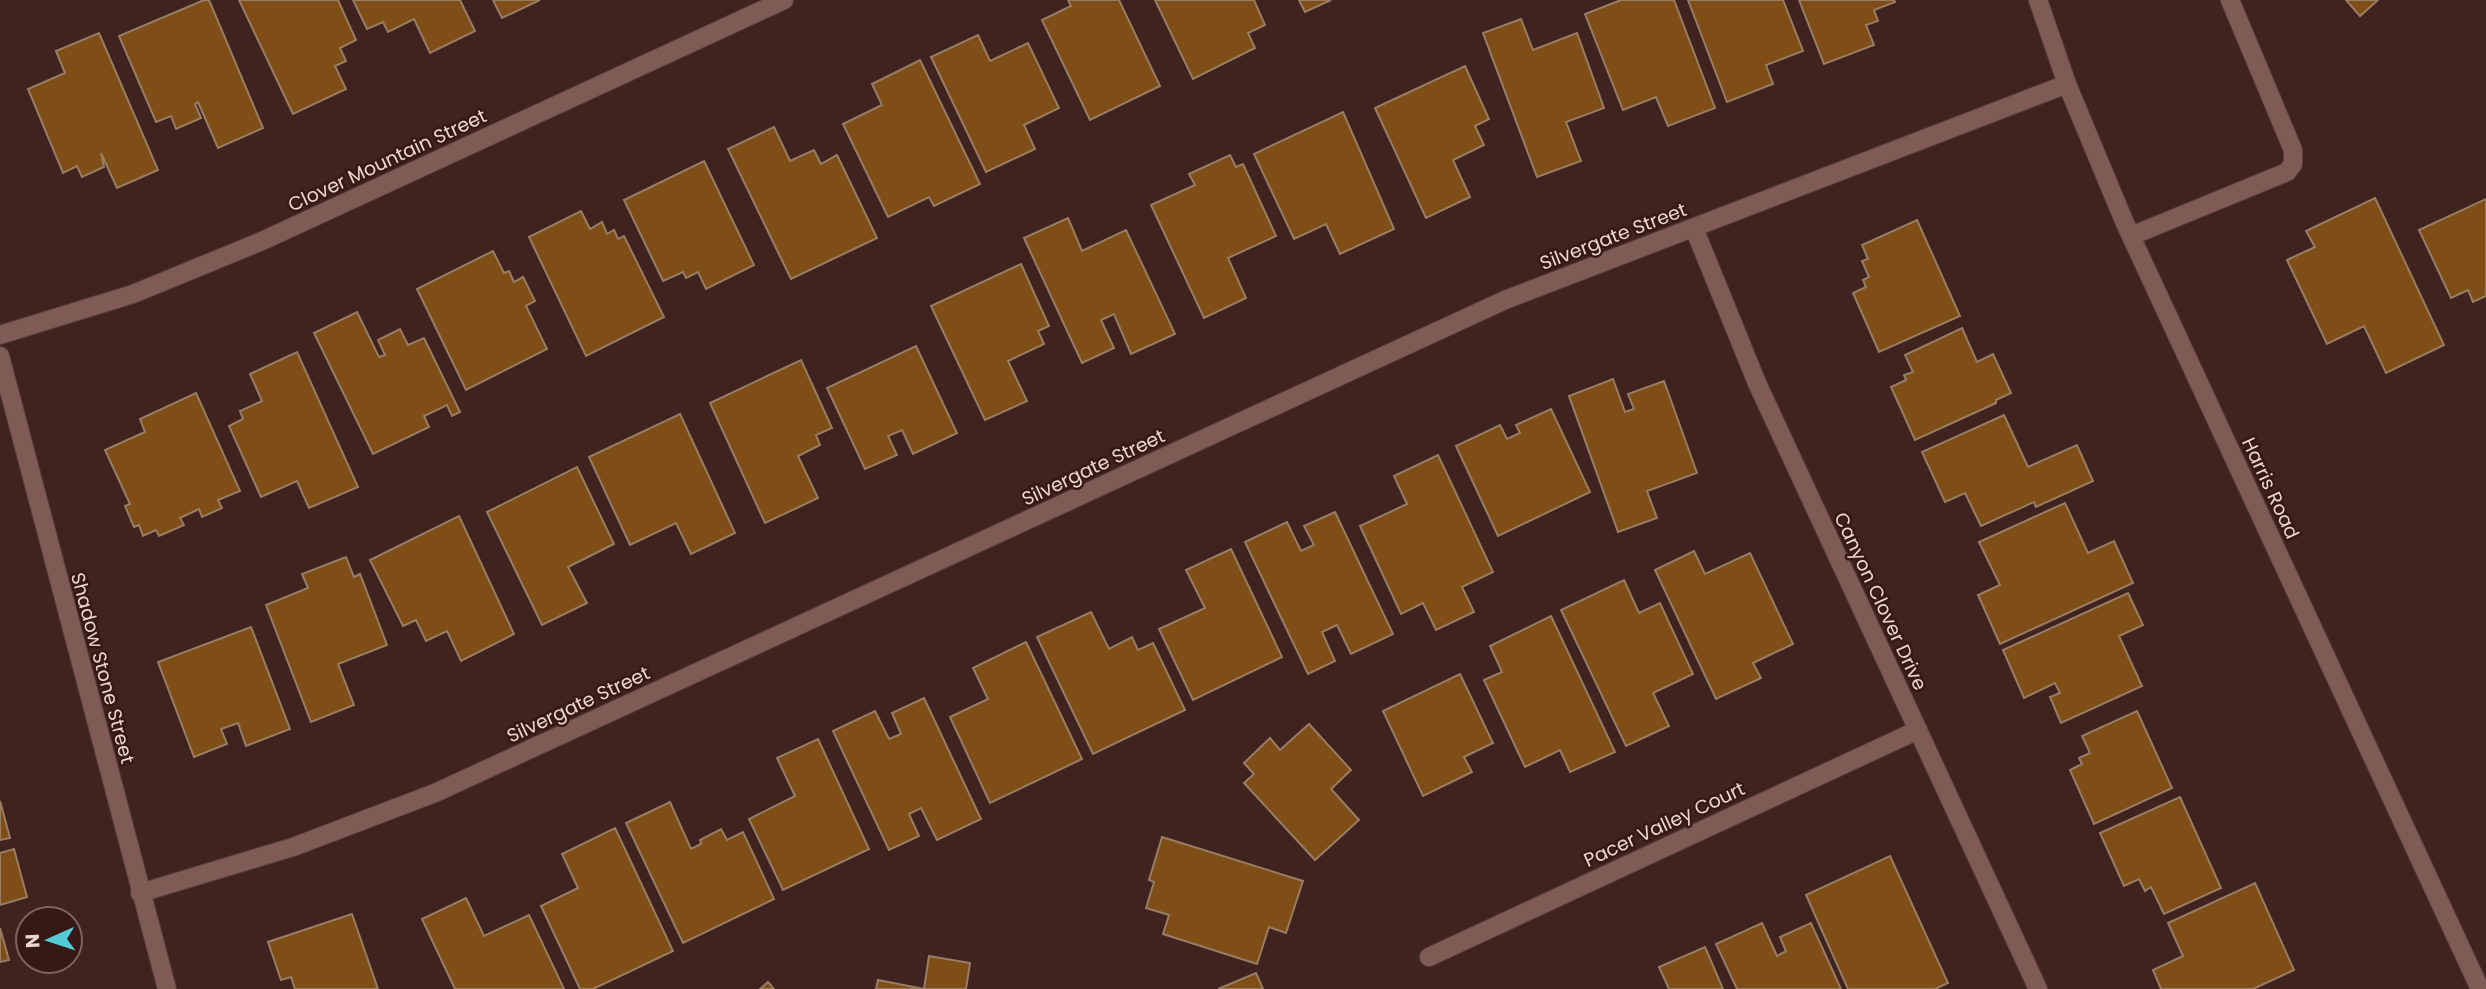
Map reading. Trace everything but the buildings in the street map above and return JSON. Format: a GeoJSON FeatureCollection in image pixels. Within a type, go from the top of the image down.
{"type":"FeatureCollection","features":[{"type":"Feature","properties":{"kind":"street","name":"Clover Mountain Street"},"geometry":{"type":"LineString","coordinates":[[0,335],[134,294],[262,241],[784,0]]}},
{"type":"Feature","properties":{"kind":"street","name":"Harris Road"},"geometry":{"type":"LineString","coordinates":[[2038,0],[2067,84],[2132,236],[2480,989]]}},
{"type":"Feature","properties":{"kind":"street"},"geometry":{"type":"LineString","coordinates":[[2132,236],[2287,172],[2293,164],[2293,150],[2230,0]]}},
{"type":"Feature","properties":{"kind":"street","name":"Silvergate Street"},"geometry":{"type":"LineString","coordinates":[[140,893],[293,847],[435,793],[1504,300],[2067,84]]}},
{"type":"Feature","properties":{"kind":"street","name":"Canyon Clover Drive"},"geometry":{"type":"LineString","coordinates":[[1694,228],[1757,383],[2038,989]]}},
{"type":"Feature","properties":{"kind":"street","name":"Shadow Stone Street"},"geometry":{"type":"LineString","coordinates":[[0,356],[167,989]]}},
{"type":"Feature","properties":{"kind":"street","name":"Pacer Valley Court"},"geometry":{"type":"LineString","coordinates":[[1429,957],[1918,730]]}}]}
